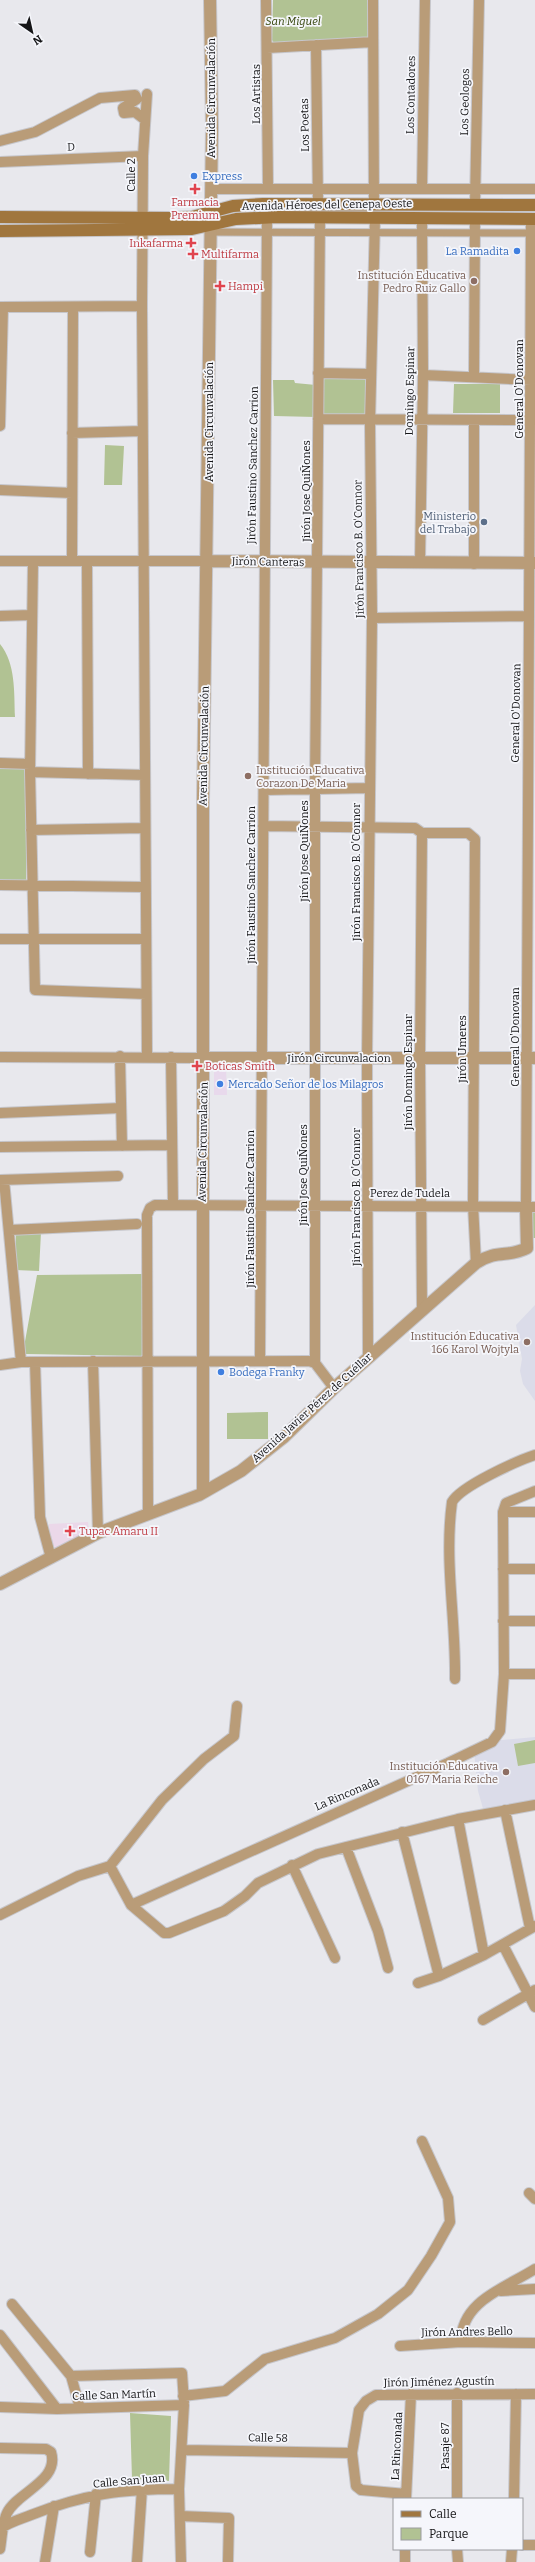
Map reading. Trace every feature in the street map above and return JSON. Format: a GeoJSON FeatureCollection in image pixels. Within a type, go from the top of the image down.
{"type":"FeatureCollection","features":[{"type":"Feature","properties":{"kind":"main road","name":"Avenida Héroes del Cenepa Oeste"},"geometry":{"type":"LineString","coordinates":[[210,223],[233,206],[263,204],[535,205]]}},
{"type":"Feature","properties":{"kind":"main road","name":"Avenida Héroes del Cenepa Oeste"},"geometry":{"type":"LineString","coordinates":[[0,217],[192,217],[210,223]]}},
{"type":"Feature","properties":{"kind":"main road","name":"Avenida Héroes del Cenepa Oeste"},"geometry":{"type":"LineString","coordinates":[[0,230],[192,229],[210,223],[236,219],[267,218],[533,219]]}},
{"type":"Feature","properties":{"kind":"street","name":"Avenida Circunvalación"},"geometry":{"type":"LineString","coordinates":[[203,1491],[203,802],[208,561],[211,189],[210,0]]}},
{"type":"Feature","properties":{"kind":"street","name":"Los Artistas"},"geometry":{"type":"LineString","coordinates":[[266,0],[268,189]]}},
{"type":"Feature","properties":{"kind":"street"},"geometry":{"type":"LineString","coordinates":[[373,0],[374,204]]}},
{"type":"Feature","properties":{"kind":"street","name":"Los Contadores"},"geometry":{"type":"LineString","coordinates":[[422,189],[424,0]]}},
{"type":"Feature","properties":{"kind":"street","name":"Los Geologos"},"geometry":{"type":"LineString","coordinates":[[475,204],[479,0]]}},
{"type":"Feature","properties":{"kind":"street"},"geometry":{"type":"LineString","coordinates":[[267,48],[373,42]]}},
{"type":"Feature","properties":{"kind":"street","name":"Los Poetas"},"geometry":{"type":"LineString","coordinates":[[316,45],[318,204]]}},
{"type":"Feature","properties":{"kind":"street","name":"Calle 2"},"geometry":{"type":"LineString","coordinates":[[147,94],[144,119],[142,306],[144,887],[147,1056]]}},
{"type":"Feature","properties":{"kind":"street"},"geometry":{"type":"LineString","coordinates":[[0,141],[35,132],[100,98],[112,96],[135,95],[137,99],[123,108],[124,113],[135,112],[144,119]]}},
{"type":"Feature","properties":{"kind":"street","name":"D"},"geometry":{"type":"LineString","coordinates":[[0,162],[144,156]]}},
{"type":"Feature","properties":{"kind":"street"},"geometry":{"type":"LineString","coordinates":[[211,189],[535,189]]}},
{"type":"Feature","properties":{"kind":"street","name":"Jirón Faustino Sanchez Carrion"},"geometry":{"type":"LineString","coordinates":[[260,1360],[267,218]]}},
{"type":"Feature","properties":{"kind":"street","name":"Jirón Jose QuiÑones"},"geometry":{"type":"LineString","coordinates":[[315,1363],[315,787],[320,218]]}},
{"type":"Feature","properties":{"kind":"street","name":"Jirón Francisco B. O'Connor"},"geometry":{"type":"LineString","coordinates":[[368,1358],[367,1059],[372,618],[370,418],[375,219]]}},
{"type":"Feature","properties":{"kind":"street","name":"Domingo Espinar"},"geometry":{"type":"LineString","coordinates":[[420,563],[423,375],[422,219]]}},
{"type":"Feature","properties":{"kind":"street"},"geometry":{"type":"LineString","coordinates":[[474,377],[475,219]]}},
{"type":"Feature","properties":{"kind":"street","name":"General O'Donovan"},"geometry":{"type":"LineString","coordinates":[[531,1207],[532,835],[529,616],[532,563],[533,219]]}},
{"type":"Feature","properties":{"kind":"street"},"geometry":{"type":"LineString","coordinates":[[210,223],[268,231],[533,233]]}},
{"type":"Feature","properties":{"kind":"street"},"geometry":{"type":"LineString","coordinates":[[0,426],[1,307],[72,308],[142,306]]}},
{"type":"Feature","properties":{"kind":"street"},"geometry":{"type":"LineString","coordinates":[[72,308],[72,561]]}},
{"type":"Feature","properties":{"kind":"street"},"geometry":{"type":"LineString","coordinates":[[318,373],[371,374]]}},
{"type":"Feature","properties":{"kind":"street"},"geometry":{"type":"LineString","coordinates":[[423,375],[474,377],[532,376]]}},
{"type":"Feature","properties":{"kind":"street"},"geometry":{"type":"LineString","coordinates":[[318,418],[474,421],[533,420]]}},
{"type":"Feature","properties":{"kind":"street"},"geometry":{"type":"LineString","coordinates":[[474,421],[474,564]]}},
{"type":"Feature","properties":{"kind":"street"},"geometry":{"type":"LineString","coordinates":[[72,433],[142,431]]}},
{"type":"Feature","properties":{"kind":"street"},"geometry":{"type":"LineString","coordinates":[[0,490],[72,493]]}},
{"type":"Feature","properties":{"kind":"street","name":"Jirón Canteras"},"geometry":{"type":"LineString","coordinates":[[0,561],[208,561],[371,564],[532,563]]}},
{"type":"Feature","properties":{"kind":"street"},"geometry":{"type":"LineString","coordinates":[[33,561],[31,615],[30,768],[32,940],[35,990],[146,994]]}},
{"type":"Feature","properties":{"kind":"street"},"geometry":{"type":"LineString","coordinates":[[87,561],[88,774]]}},
{"type":"Feature","properties":{"kind":"street"},"geometry":{"type":"LineString","coordinates":[[0,616],[31,615]]}},
{"type":"Feature","properties":{"kind":"street"},"geometry":{"type":"LineString","coordinates":[[372,618],[529,616]]}},
{"type":"Feature","properties":{"kind":"street"},"geometry":{"type":"LineString","coordinates":[[0,763],[30,768],[88,774],[144,775]]}},
{"type":"Feature","properties":{"kind":"street"},"geometry":{"type":"LineString","coordinates":[[264,790],[315,787],[369,788]]}},
{"type":"Feature","properties":{"kind":"street"},"geometry":{"type":"LineString","coordinates":[[263,826],[369,826],[415,828],[422,833]]}},
{"type":"Feature","properties":{"kind":"street"},"geometry":{"type":"LineString","coordinates":[[31,830],[144,828]]}},
{"type":"Feature","properties":{"kind":"street","name":"Jirón Umeres"},"geometry":{"type":"LineString","coordinates":[[422,833],[472,835],[475,839],[473,1205],[476,1264]]}},
{"type":"Feature","properties":{"kind":"street","name":"Jirón Domingo Espinar"},"geometry":{"type":"LineString","coordinates":[[422,833],[420,1058],[422,1311]]}},
{"type":"Feature","properties":{"kind":"street"},"geometry":{"type":"LineString","coordinates":[[0,885],[32,887],[144,887]]}},
{"type":"Feature","properties":{"kind":"street"},"geometry":{"type":"LineString","coordinates":[[0,939],[145,939]]}},
{"type":"Feature","properties":{"kind":"street"},"geometry":{"type":"LineString","coordinates":[[120,1056],[122,1146]]}},
{"type":"Feature","properties":{"kind":"street","name":"Jirón Circunvalacion"},"geometry":{"type":"LineString","coordinates":[[0,1057],[147,1056],[204,1058],[316,1057],[367,1059],[531,1058]]}},
{"type":"Feature","properties":{"kind":"street"},"geometry":{"type":"LineString","coordinates":[[171,1057],[173,1205]]}},
{"type":"Feature","properties":{"kind":"street"},"geometry":{"type":"LineString","coordinates":[[0,1113],[121,1108]]}},
{"type":"Feature","properties":{"kind":"street"},"geometry":{"type":"LineString","coordinates":[[0,1147],[172,1145]]}},
{"type":"Feature","properties":{"kind":"street"},"geometry":{"type":"LineString","coordinates":[[22,1362],[10,1230],[2,1180],[118,1176]]}},
{"type":"Feature","properties":{"kind":"street","name":"Perez de Tudela"},"geometry":{"type":"LineString","coordinates":[[147,1361],[147,1215],[150,1208],[155,1205],[473,1205],[531,1207]]}},
{"type":"Feature","properties":{"kind":"street","name":"Avenida Javier Pérez de Cuéllar"},"geometry":{"type":"LineString","coordinates":[[0,1584],[98,1533],[199,1495],[203,1491],[241,1471],[284,1437],[334,1388],[476,1264],[487,1256],[498,1253],[517,1253],[527,1248],[531,1207]]}},
{"type":"Feature","properties":{"kind":"street"},"geometry":{"type":"LineString","coordinates":[[10,1230],[137,1224]]}},
{"type":"Feature","properties":{"kind":"street"},"geometry":{"type":"LineString","coordinates":[[0,1365],[22,1362],[93,1361],[204,1362],[260,1360],[315,1363],[334,1388]]}},
{"type":"Feature","properties":{"kind":"street"},"geometry":{"type":"LineString","coordinates":[[93,1361],[98,1533]]}},
{"type":"Feature","properties":{"kind":"street"},"geometry":{"type":"LineString","coordinates":[[147,1361],[148,1514]]}},
{"type":"Feature","properties":{"kind":"street"},"geometry":{"type":"LineString","coordinates":[[35,1362],[40,1517],[51,1558]]}},
{"type":"Feature","properties":{"kind":"street"},"geometry":{"type":"LineString","coordinates":[[455,1679],[454,1633],[449,1587],[452,1502],[460,1493],[507,1466],[535,1455]]}},
{"type":"Feature","properties":{"kind":"street"},"geometry":{"type":"LineString","coordinates":[[535,1491],[506,1503],[503,1512],[535,1512]]}},
{"type":"Feature","properties":{"kind":"street","name":"La Rinconada"},"geometry":{"type":"LineString","coordinates":[[131,1905],[492,1742],[500,1730],[504,1674],[503,1512]]}},
{"type":"Feature","properties":{"kind":"street"},"geometry":{"type":"LineString","coordinates":[[503,1568],[535,1568]]}},
{"type":"Feature","properties":{"kind":"street"},"geometry":{"type":"LineString","coordinates":[[503,1621],[535,1621]]}},
{"type":"Feature","properties":{"kind":"street"},"geometry":{"type":"LineString","coordinates":[[504,1674],[535,1674]]}},
{"type":"Feature","properties":{"kind":"street"},"geometry":{"type":"LineString","coordinates":[[0,1915],[78,1876],[110,1866],[162,1800],[204,1759],[234,1736],[237,1706]]}},
{"type":"Feature","properties":{"kind":"street"},"geometry":{"type":"LineString","coordinates":[[110,1866],[131,1905],[164,1933],[169,1933],[224,1911],[245,1896],[258,1883],[292,1865],[318,1854],[458,1819],[535,1805]]}},
{"type":"Feature","properties":{"kind":"street"},"geometry":{"type":"LineString","coordinates":[[418,1983],[439,1976],[484,1955],[532,1927],[505,1810]]}},
{"type":"Feature","properties":{"kind":"street"},"geometry":{"type":"LineString","coordinates":[[458,1819],[484,1955]]}},
{"type":"Feature","properties":{"kind":"street"},"geometry":{"type":"LineString","coordinates":[[402,1832],[439,1976]]}},
{"type":"Feature","properties":{"kind":"street"},"geometry":{"type":"LineString","coordinates":[[346,1847],[378,1931],[388,1968]]}},
{"type":"Feature","properties":{"kind":"street"},"geometry":{"type":"LineString","coordinates":[[292,1865],[335,1958]]}},
{"type":"Feature","properties":{"kind":"street"},"geometry":{"type":"LineString","coordinates":[[503,1945],[532,1992],[535,2007]]}},
{"type":"Feature","properties":{"kind":"street"},"geometry":{"type":"LineString","coordinates":[[483,2020],[532,1992]]}},
{"type":"Feature","properties":{"kind":"street","name":"Calle San Martín"},"geometry":{"type":"LineString","coordinates":[[0,2407],[57,2409],[80,2408],[184,2400],[225,2391],[265,2360],[335,2338],[378,2314],[408,2290],[431,2256],[450,2222],[448,2198],[422,2141]]}},
{"type":"Feature","properties":{"kind":"street"},"geometry":{"type":"LineString","coordinates":[[461,2342],[461,2330],[466,2316],[476,2304],[535,2269]]}},
{"type":"Feature","properties":{"kind":"street"},"geometry":{"type":"LineString","coordinates":[[500,2291],[535,2289]]}},
{"type":"Feature","properties":{"kind":"street"},"geometry":{"type":"LineString","coordinates":[[12,2304],[71,2376],[80,2408]]}},
{"type":"Feature","properties":{"kind":"street"},"geometry":{"type":"LineString","coordinates":[[0,2335],[57,2409]]}},
{"type":"Feature","properties":{"kind":"street","name":"Jirón Andres Bello"},"geometry":{"type":"LineString","coordinates":[[400,2346],[461,2342],[535,2342]]}},
{"type":"Feature","properties":{"kind":"street"},"geometry":{"type":"LineString","coordinates":[[71,2376],[182,2373],[184,2400],[183,2450]]}},
{"type":"Feature","properties":{"kind":"street","name":"Jirón Jiménez Agustín"},"geometry":{"type":"LineString","coordinates":[[406,2497],[357,2489],[352,2453],[359,2410],[366,2401],[376,2395],[457,2393],[535,2394]]}},
{"type":"Feature","properties":{"kind":"street","name":"Pasaje 87"},"geometry":{"type":"LineString","coordinates":[[457,2393],[457,2498]]}},
{"type":"Feature","properties":{"kind":"street","name":"La Rinconada"},"geometry":{"type":"LineString","coordinates":[[406,2497],[411,2394]]}},
{"type":"Feature","properties":{"kind":"street"},"geometry":{"type":"LineString","coordinates":[[514,2498],[516,2394]]}},
{"type":"Feature","properties":{"kind":"street"},"geometry":{"type":"LineString","coordinates":[[0,2448],[46,2449],[51,2452],[52,2456],[46,2476],[14,2503],[6,2513],[2,2527],[0,2549]]}},
{"type":"Feature","properties":{"kind":"street","name":"Calle 58"},"geometry":{"type":"LineString","coordinates":[[183,2450],[352,2453]]}},
{"type":"Feature","properties":{"kind":"street","name":"Calle San Juan"},"geometry":{"type":"LineString","coordinates":[[2,2527],[54,2506],[96,2494],[142,2489],[179,2489],[183,2450]]}},
{"type":"Feature","properties":{"kind":"street"},"geometry":{"type":"LineString","coordinates":[[137,2562],[142,2489]]}},
{"type":"Feature","properties":{"kind":"street"},"geometry":{"type":"LineString","coordinates":[[179,2489],[181,2562]]}},
{"type":"Feature","properties":{"kind":"street"},"geometry":{"type":"LineString","coordinates":[[90,2552],[96,2494]]}},
{"type":"Feature","properties":{"kind":"street"},"geometry":{"type":"LineString","coordinates":[[44,2562],[54,2506]]}},
{"type":"Feature","properties":{"kind":"street"},"geometry":{"type":"LineString","coordinates":[[180,2516],[229,2518],[228,2562]]}},
{"type":"Feature","properties":{"kind":"street"},"geometry":{"type":"LineString","coordinates":[[523,2545],[535,2545]]}},
{"type":"Feature","properties":{"kind":"street"},"geometry":{"type":"LineString","coordinates":[[405,2550],[405,2562]]}},
{"type":"Feature","properties":{"kind":"street"},"geometry":{"type":"LineString","coordinates":[[457,2550],[458,2562]]}},
{"type":"Feature","properties":{"kind":"street"},"geometry":{"type":"LineString","coordinates":[[511,2562],[512,2550]]}},
{"type":"Feature","properties":{"kind":"shaded area","name":"Mercado Señor de los Milagros"},"geometry":{"type":"Polygon","coordinates":[[[226,1068],[227,1095],[214,1095],[214,1072],[226,1068]]]}},
{"type":"Feature","properties":{"kind":"shaded area","name":"Institución Educativa 166 Karol Wojtyla"},"geometry":{"type":"Polygon","coordinates":[[[535,1305],[535,1401],[523,1384],[520,1371],[522,1359],[516,1325],[535,1305]]]}},
{"type":"Feature","properties":{"kind":"shaded area","name":"Tupac Amaru II"},"geometry":{"type":"Polygon","coordinates":[[[88,1522],[90,1537],[57,1552],[50,1538],[49,1524],[88,1522]]]}},
{"type":"Feature","properties":{"kind":"shaded area","name":"Institución Educativa 0167 Maria Reiche"},"geometry":{"type":"Polygon","coordinates":[[[535,1737],[535,1800],[517,1808],[484,1812],[478,1791],[474,1752],[501,1740],[535,1737]]]}},
{"type":"Feature","properties":{"kind":"green space","name":"San Miguel"},"geometry":{"type":"Polygon","coordinates":[[[273,0],[370,0],[370,38],[274,43],[272,40],[273,0]]]}},
{"type":"Feature","properties":{"kind":"green space"},"geometry":{"type":"Polygon","coordinates":[[[369,377],[369,418],[321,417],[321,378],[369,377]]]}},
{"type":"Feature","properties":{"kind":"green space"},"geometry":{"type":"Polygon","coordinates":[[[273,380],[294,380],[295,383],[316,385],[316,417],[274,416],[273,380]]]}},
{"type":"Feature","properties":{"kind":"green space"},"geometry":{"type":"Polygon","coordinates":[[[454,384],[500,384],[500,413],[453,413],[454,384]]]}},
{"type":"Feature","properties":{"kind":"green space"},"geometry":{"type":"Polygon","coordinates":[[[105,445],[124,446],[122,485],[104,485],[105,445]]]}},
{"type":"Feature","properties":{"kind":"green space"},"geometry":{"type":"Polygon","coordinates":[[[0,644],[12,669],[15,717],[0,717],[0,644]]]}},
{"type":"Feature","properties":{"kind":"green space"},"geometry":{"type":"Polygon","coordinates":[[[0,769],[26,769],[26,881],[0,880],[0,769]]]}},
{"type":"Feature","properties":{"kind":"green space"},"geometry":{"type":"Polygon","coordinates":[[[531,1211],[535,1211],[535,1238],[531,1238],[531,1211]]]}},
{"type":"Feature","properties":{"kind":"green space"},"geometry":{"type":"Polygon","coordinates":[[[16,1232],[41,1232],[39,1271],[15,1270],[16,1232]]]}},
{"type":"Feature","properties":{"kind":"green space"},"geometry":{"type":"Polygon","coordinates":[[[142,1274],[142,1356],[26,1354],[24,1347],[37,1275],[142,1274]]]}},
{"type":"Feature","properties":{"kind":"green space"},"geometry":{"type":"Polygon","coordinates":[[[268,1412],[268,1439],[227,1439],[227,1413],[268,1412]]]}},
{"type":"Feature","properties":{"kind":"green space"},"geometry":{"type":"Polygon","coordinates":[[[535,1740],[535,1763],[518,1766],[514,1744],[535,1740]]]}},
{"type":"Feature","properties":{"kind":"green space"},"geometry":{"type":"Polygon","coordinates":[[[130,2413],[171,2416],[169,2481],[132,2479],[130,2413]]]}},
{"type":"Feature","properties":{"kind":"place","name":"Express"},"geometry":{"type":"Point","coordinates":[194,176]}},
{"type":"Feature","properties":{"kind":"place","name":"Farmacia Premium"},"geometry":{"type":"Point","coordinates":[195,189]}},
{"type":"Feature","properties":{"kind":"place","name":"Inkafarma"},"geometry":{"type":"Point","coordinates":[191,243]}},
{"type":"Feature","properties":{"kind":"place","name":"La Ramadita"},"geometry":{"type":"Point","coordinates":[517,251]}},
{"type":"Feature","properties":{"kind":"place","name":"Multifarma"},"geometry":{"type":"Point","coordinates":[193,254]}},
{"type":"Feature","properties":{"kind":"place","name":"Institución Educativa Pedro Ruiz Gallo"},"geometry":{"type":"Point","coordinates":[474,281]}},
{"type":"Feature","properties":{"kind":"place","name":"Hampi"},"geometry":{"type":"Point","coordinates":[220,286]}},
{"type":"Feature","properties":{"kind":"place","name":"Ministerio del Trabajo"},"geometry":{"type":"Point","coordinates":[484,522]}},
{"type":"Feature","properties":{"kind":"place","name":"Institución Educativa Corazon De Maria"},"geometry":{"type":"Point","coordinates":[248,776]}},
{"type":"Feature","properties":{"kind":"place","name":"Boticas Smith"},"geometry":{"type":"Point","coordinates":[197,1066]}},
{"type":"Feature","properties":{"kind":"place","name":"Mercado Señor de los Milagros"},"geometry":{"type":"Point","coordinates":[220,1084]}},
{"type":"Feature","properties":{"kind":"place","name":"Institución Educativa 166 Karol Wojtyla"},"geometry":{"type":"Point","coordinates":[527,1342]}},
{"type":"Feature","properties":{"kind":"place","name":"Bodega Franky"},"geometry":{"type":"Point","coordinates":[221,1372]}},
{"type":"Feature","properties":{"kind":"place","name":"Tupac Amaru II"},"geometry":{"type":"Point","coordinates":[70,1531]}},
{"type":"Feature","properties":{"kind":"place","name":"Institución Educativa 0167 Maria Reiche"},"geometry":{"type":"Point","coordinates":[506,1772]}}]}
